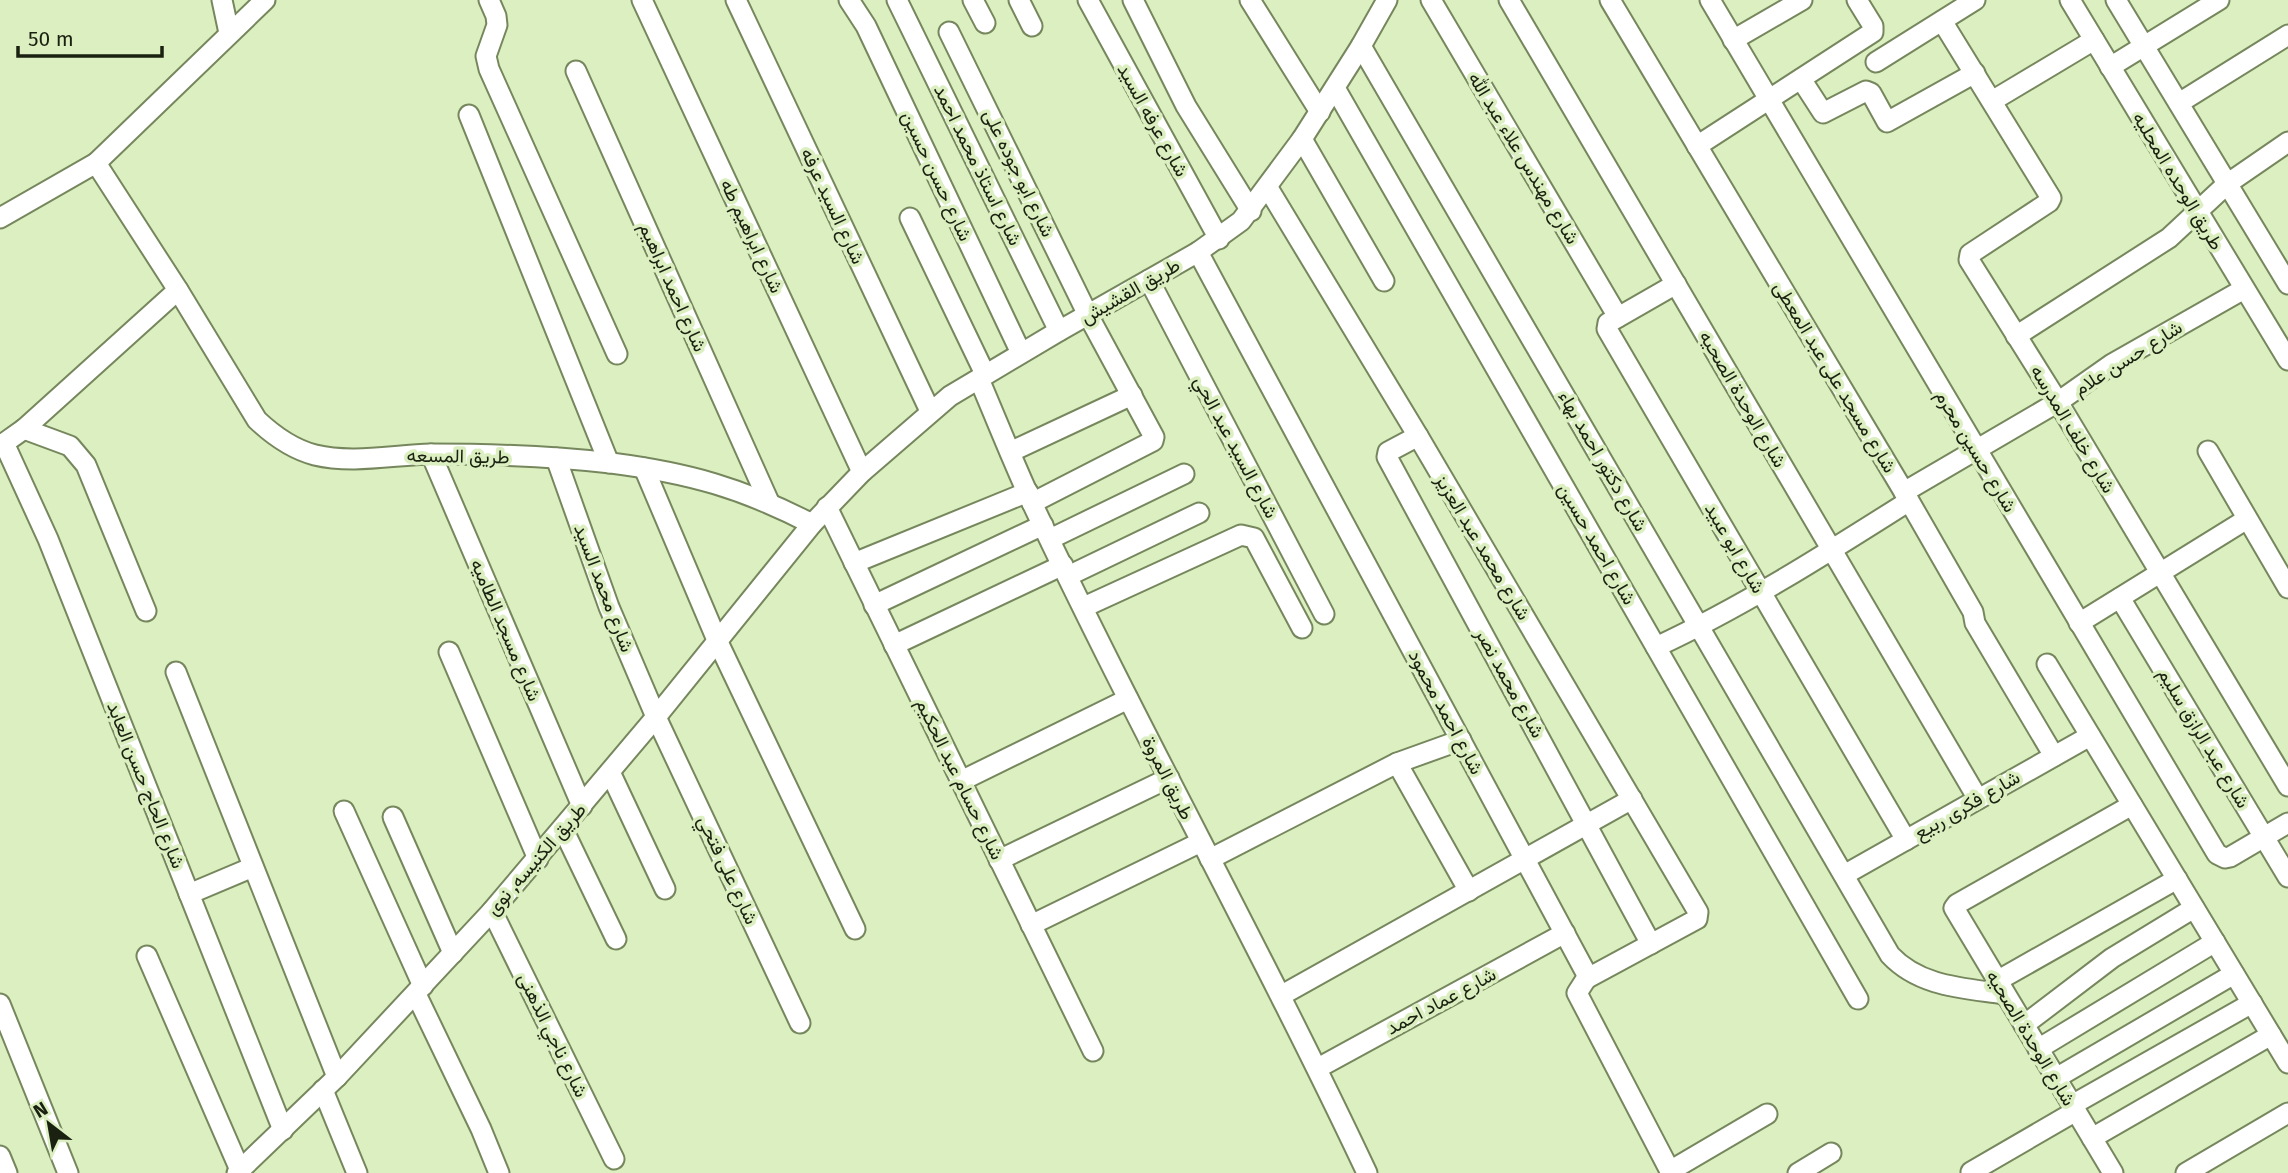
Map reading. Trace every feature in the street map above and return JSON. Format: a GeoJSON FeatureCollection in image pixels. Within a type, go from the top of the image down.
{"type":"FeatureCollection","features":[{"type":"Feature","properties":{"kind":"street"},"geometry":{"type":"LineString","coordinates":[[222,0],[229,33]]}},
{"type":"Feature","properties":{"kind":"street"},"geometry":{"type":"LineString","coordinates":[[0,218],[96,163],[265,0]]}},
{"type":"Feature","properties":{"kind":"street"},"geometry":{"type":"LineString","coordinates":[[489,0],[497,25],[486,56],[489,69],[617,354]]}},
{"type":"Feature","properties":{"kind":"street","name":"شارع ابراهيم طه"},"geometry":{"type":"LineString","coordinates":[[642,0],[862,472]]}},
{"type":"Feature","properties":{"kind":"street","name":"شارع السيد عرفه"},"geometry":{"type":"LineString","coordinates":[[736,0],[930,411]]}},
{"type":"Feature","properties":{"kind":"street","name":"شارع حسن حسين"},"geometry":{"type":"LineString","coordinates":[[849,0],[866,26],[1021,353]]}},
{"type":"Feature","properties":{"kind":"street","name":"شارع استاذ محمد احمد"},"geometry":{"type":"LineString","coordinates":[[897,0],[1059,331]]}},
{"type":"Feature","properties":{"kind":"street"},"geometry":{"type":"LineString","coordinates":[[973,0],[985,23]]}},
{"type":"Feature","properties":{"kind":"street"},"geometry":{"type":"LineString","coordinates":[[1019,0],[1032,26]]}},
{"type":"Feature","properties":{"kind":"street","name":"شارع عرفه السيد"},"geometry":{"type":"LineString","coordinates":[[1088,0],[1219,239]]}},
{"type":"Feature","properties":{"kind":"street"},"geometry":{"type":"LineString","coordinates":[[1133,0],[1190,113],[1251,211]]}},
{"type":"Feature","properties":{"kind":"street"},"geometry":{"type":"LineString","coordinates":[[1250,0],[1321,111]]}},
{"type":"Feature","properties":{"kind":"street","name":"طريق القشيش"},"geometry":{"type":"LineString","coordinates":[[812,524],[862,472],[930,411],[1021,353],[1219,239],[1251,211],[1321,111],[1387,0]]}},
{"type":"Feature","properties":{"kind":"street","name":"شارع مهندس علاء عبد الله"},"geometry":{"type":"LineString","coordinates":[[1431,0],[1618,317]]}},
{"type":"Feature","properties":{"kind":"street","name":"شارع الوحدة الصحيه"},"geometry":{"type":"LineString","coordinates":[[1509,0],[1978,799]]}},
{"type":"Feature","properties":{"kind":"street","name":"شارع مسجد على عبد المعطى"},"geometry":{"type":"LineString","coordinates":[[1610,0],[1907,497],[1973,612],[1975,623],[2054,756]]}},
{"type":"Feature","properties":{"kind":"street","name":"شارع حسين محرم"},"geometry":{"type":"LineString","coordinates":[[1710,0],[2217,854],[2230,857],[2288,823]]}},
{"type":"Feature","properties":{"kind":"street"},"geometry":{"type":"LineString","coordinates":[[1733,40],[1802,0]]}},
{"type":"Feature","properties":{"kind":"street"},"geometry":{"type":"LineString","coordinates":[[1697,146],[1872,32],[1873,26],[1857,0]]}},
{"type":"Feature","properties":{"kind":"street"},"geometry":{"type":"LineString","coordinates":[[1877,62],[1975,0]]}},
{"type":"Feature","properties":{"kind":"street","name":"طريق الوحده المحليه"},"geometry":{"type":"LineString","coordinates":[[2070,0],[2288,360]]}},
{"type":"Feature","properties":{"kind":"street"},"geometry":{"type":"LineString","coordinates":[[2116,0],[2288,282]]}},
{"type":"Feature","properties":{"kind":"street"},"geometry":{"type":"LineString","coordinates":[[2110,67],[2219,0]]}},
{"type":"Feature","properties":{"kind":"street"},"geometry":{"type":"LineString","coordinates":[[1942,21],[1992,101],[2094,40]]}},
{"type":"Feature","properties":{"kind":"street","name":"شارع ابو جوده على"},"geometry":{"type":"LineString","coordinates":[[949,32],[1088,315],[1154,437],[1153,441],[1030,497]]}},
{"type":"Feature","properties":{"kind":"street"},"geometry":{"type":"LineString","coordinates":[[2179,103],[2288,36]]}},
{"type":"Feature","properties":{"kind":"street","name":"شارع دكتور احمد بهاء"},"geometry":{"type":"LineString","coordinates":[[1361,46],[1890,955],[1915,974],[1939,984],[2001,987]]}},
{"type":"Feature","properties":{"kind":"street","name":"شارع احمد ابراهيم"},"geometry":{"type":"LineString","coordinates":[[576,71],[769,502]]}},
{"type":"Feature","properties":{"kind":"street"},"geometry":{"type":"LineString","coordinates":[[1801,79],[1823,113],[1866,90],[1871,93],[1887,122],[1975,73]]}},
{"type":"Feature","properties":{"kind":"street","name":"شارع احمد حسين"},"geometry":{"type":"LineString","coordinates":[[1335,88],[1858,999]]}},
{"type":"Feature","properties":{"kind":"street","name":"شارع خلف المدرسه"},"geometry":{"type":"LineString","coordinates":[[1992,101],[2051,198],[2049,202],[1968,256],[2288,786]]}},
{"type":"Feature","properties":{"kind":"street"},"geometry":{"type":"LineString","coordinates":[[469,115],[609,463]]}},
{"type":"Feature","properties":{"kind":"street"},"geometry":{"type":"LineString","coordinates":[[1302,139],[1384,281]]}},
{"type":"Feature","properties":{"kind":"street"},"geometry":{"type":"LineString","coordinates":[[2016,336],[2169,238],[2198,214],[2227,184],[2288,142]]}},
{"type":"Feature","properties":{"kind":"street","name":"طريق المسعه"},"geometry":{"type":"LineString","coordinates":[[96,163],[257,420],[273,435],[293,447],[314,455],[337,458],[430,454],[556,458],[644,468],[708,480],[769,502],[812,524]]}},
{"type":"Feature","properties":{"kind":"street","name":"شارع محمد عبد العزيز"},"geometry":{"type":"LineString","coordinates":[[1268,188],[1418,436],[1696,908],[1699,915],[1697,919],[1651,944]]}},
{"type":"Feature","properties":{"kind":"street","name":"طريق المروة"},"geometry":{"type":"LineString","coordinates":[[910,218],[982,377],[1030,497],[1128,699],[1282,995],[1367,1173]]}},
{"type":"Feature","properties":{"kind":"street","name":"شارع احمد محمود"},"geometry":{"type":"LineString","coordinates":[[1198,252],[1565,933],[1586,974],[1586,979],[1577,993],[1671,1172]]}},
{"type":"Feature","properties":{"kind":"street","name":"شارع السيد عبد الحي"},"geometry":{"type":"LineString","coordinates":[[1149,280],[1324,614]]}},
{"type":"Feature","properties":{"kind":"street"},"geometry":{"type":"LineString","coordinates":[[1618,317],[1676,284]]}},
{"type":"Feature","properties":{"kind":"street","name":"شارع حسن علام"},"geometry":{"type":"LineString","coordinates":[[1656,648],[1699,627],[1832,550],[1976,450],[2058,402],[2112,363],[2244,289]]}},
{"type":"Feature","properties":{"kind":"street"},"geometry":{"type":"LineString","coordinates":[[2,444],[24,429],[178,290]]}},
{"type":"Feature","properties":{"kind":"street","name":"شارع ابو عبيد"},"geometry":{"type":"LineString","coordinates":[[1618,317],[1608,323],[1607,329],[1906,840]]}},
{"type":"Feature","properties":{"kind":"street"},"geometry":{"type":"LineString","coordinates":[[1010,452],[1132,395]]}},
{"type":"Feature","properties":{"kind":"street"},"geometry":{"type":"LineString","coordinates":[[24,429],[70,446],[86,465],[146,611]]}},
{"type":"Feature","properties":{"kind":"street","name":"شارع محمد نصر"},"geometry":{"type":"LineString","coordinates":[[1418,436],[1388,452],[1387,457],[1651,944]]}},
{"type":"Feature","properties":{"kind":"street","name":"شارع الحاج حسن العابد"},"geometry":{"type":"LineString","coordinates":[[2,444],[48,539],[283,1130]]}},
{"type":"Feature","properties":{"kind":"street"},"geometry":{"type":"LineString","coordinates":[[2207,451],[2288,588]]}},
{"type":"Feature","properties":{"kind":"street","name":"شارع مسجد الطاميه"},"geometry":{"type":"LineString","coordinates":[[430,454],[582,806]]}},
{"type":"Feature","properties":{"kind":"street","name":"شارع محمد السيد"},"geometry":{"type":"LineString","coordinates":[[556,458],[609,607],[656,717]]}},
{"type":"Feature","properties":{"kind":"street"},"geometry":{"type":"LineString","coordinates":[[644,468],[717,640],[855,929]]}},
{"type":"Feature","properties":{"kind":"street"},"geometry":{"type":"LineString","coordinates":[[874,605],[1184,474]]}},
{"type":"Feature","properties":{"kind":"street"},"geometry":{"type":"LineString","coordinates":[[854,563],[1030,497]]}},
{"type":"Feature","properties":{"kind":"street","name":"شارع حسام عبد الحكيم"},"geometry":{"type":"LineString","coordinates":[[827,507],[1093,1051]]}},
{"type":"Feature","properties":{"kind":"street"},"geometry":{"type":"LineString","coordinates":[[894,645],[1199,513]]}},
{"type":"Feature","properties":{"kind":"street"},"geometry":{"type":"LineString","coordinates":[[2079,623],[2247,519]]}},
{"type":"Feature","properties":{"kind":"street","name":"طريق الكنيسه, نوى"},"geometry":{"type":"LineString","coordinates":[[239,1171],[330,1083],[492,911],[656,717],[812,524]]}},
{"type":"Feature","properties":{"kind":"street"},"geometry":{"type":"LineString","coordinates":[[1084,607],[1241,535],[1254,538],[1302,628]]}},
{"type":"Feature","properties":{"kind":"street","name":"شارع عبد الرازق سليم"},"geometry":{"type":"LineString","coordinates":[[2120,598],[2288,877]]}},
{"type":"Feature","properties":{"kind":"street"},"geometry":{"type":"LineString","coordinates":[[449,652],[538,859]]}},
{"type":"Feature","properties":{"kind":"street"},"geometry":{"type":"LineString","coordinates":[[2047,664],[2288,1063]]}},
{"type":"Feature","properties":{"kind":"street"},"geometry":{"type":"LineString","coordinates":[[176,672],[253,867],[330,1083],[357,1173]]}},
{"type":"Feature","properties":{"kind":"street"},"geometry":{"type":"LineString","coordinates":[[961,781],[1128,699]]}},
{"type":"Feature","properties":{"kind":"street","name":"شارع على فتحي"},"geometry":{"type":"LineString","coordinates":[[656,717],[800,1023]]}},
{"type":"Feature","properties":{"kind":"street","name":"شارع فكرى ربيع"},"geometry":{"type":"LineString","coordinates":[[1844,875],[2090,736]]}},
{"type":"Feature","properties":{"kind":"street"},"geometry":{"type":"LineString","coordinates":[[1031,925],[1206,851],[1397,763],[1461,740]]}},
{"type":"Feature","properties":{"kind":"street"},"geometry":{"type":"LineString","coordinates":[[1397,763],[1469,891]]}},
{"type":"Feature","properties":{"kind":"street"},"geometry":{"type":"LineString","coordinates":[[610,772],[665,889]]}},
{"type":"Feature","properties":{"kind":"street"},"geometry":{"type":"LineString","coordinates":[[999,860],[1169,779]]}},
{"type":"Feature","properties":{"kind":"street"},"geometry":{"type":"LineString","coordinates":[[1282,995],[1632,799]]}},
{"type":"Feature","properties":{"kind":"street","name":"شارع الوحدة الصحيه"},"geometry":{"type":"LineString","coordinates":[[2113,1173],[1954,911],[1957,904],[2132,806]]}},
{"type":"Feature","properties":{"kind":"street"},"geometry":{"type":"LineString","coordinates":[[344,811],[499,1173]]}},
{"type":"Feature","properties":{"kind":"street"},"geometry":{"type":"LineString","coordinates":[[393,817],[453,953]]}},
{"type":"Feature","properties":{"kind":"street"},"geometry":{"type":"LineString","coordinates":[[563,828],[616,939]]}},
{"type":"Feature","properties":{"kind":"street"},"geometry":{"type":"LineString","coordinates":[[189,894],[253,867]]}},
{"type":"Feature","properties":{"kind":"street"},"geometry":{"type":"LineString","coordinates":[[2001,987],[2177,879]]}},
{"type":"Feature","properties":{"kind":"street"},"geometry":{"type":"LineString","coordinates":[[2024,1025],[2112,958],[2194,908]]}},
{"type":"Feature","properties":{"kind":"street","name":"شارع ناجي الذهنى"},"geometry":{"type":"LineString","coordinates":[[492,911],[614,1159]]}},
{"type":"Feature","properties":{"kind":"street","name":"شارع عماد احمد"},"geometry":{"type":"LineString","coordinates":[[1318,1068],[1565,933]]}},
{"type":"Feature","properties":{"kind":"street"},"geometry":{"type":"LineString","coordinates":[[2038,1049],[2215,942]]}},
{"type":"Feature","properties":{"kind":"street"},"geometry":{"type":"LineString","coordinates":[[1586,979],[1651,944]]}},
{"type":"Feature","properties":{"kind":"street"},"geometry":{"type":"LineString","coordinates":[[147,956],[239,1171]]}},
{"type":"Feature","properties":{"kind":"street"},"geometry":{"type":"LineString","coordinates":[[2056,1078],[2234,974]]}},
{"type":"Feature","properties":{"kind":"street"},"geometry":{"type":"LineString","coordinates":[[1971,1172],[2252,1003]]}},
{"type":"Feature","properties":{"kind":"street"},"geometry":{"type":"LineString","coordinates":[[0,1004],[68,1173]]}},
{"type":"Feature","properties":{"kind":"street"},"geometry":{"type":"LineString","coordinates":[[2092,1138],[2271,1034]]}},
{"type":"Feature","properties":{"kind":"street"},"geometry":{"type":"LineString","coordinates":[[2186,1173],[2288,1113]]}},
{"type":"Feature","properties":{"kind":"street"},"geometry":{"type":"LineString","coordinates":[[1671,1172],[1767,1114]]}},
{"type":"Feature","properties":{"kind":"street"},"geometry":{"type":"LineString","coordinates":[[1797,1173],[1831,1153]]}},
{"type":"Feature","properties":{"kind":"street"},"geometry":{"type":"LineString","coordinates":[[0,1156],[7,1173]]}}]}
